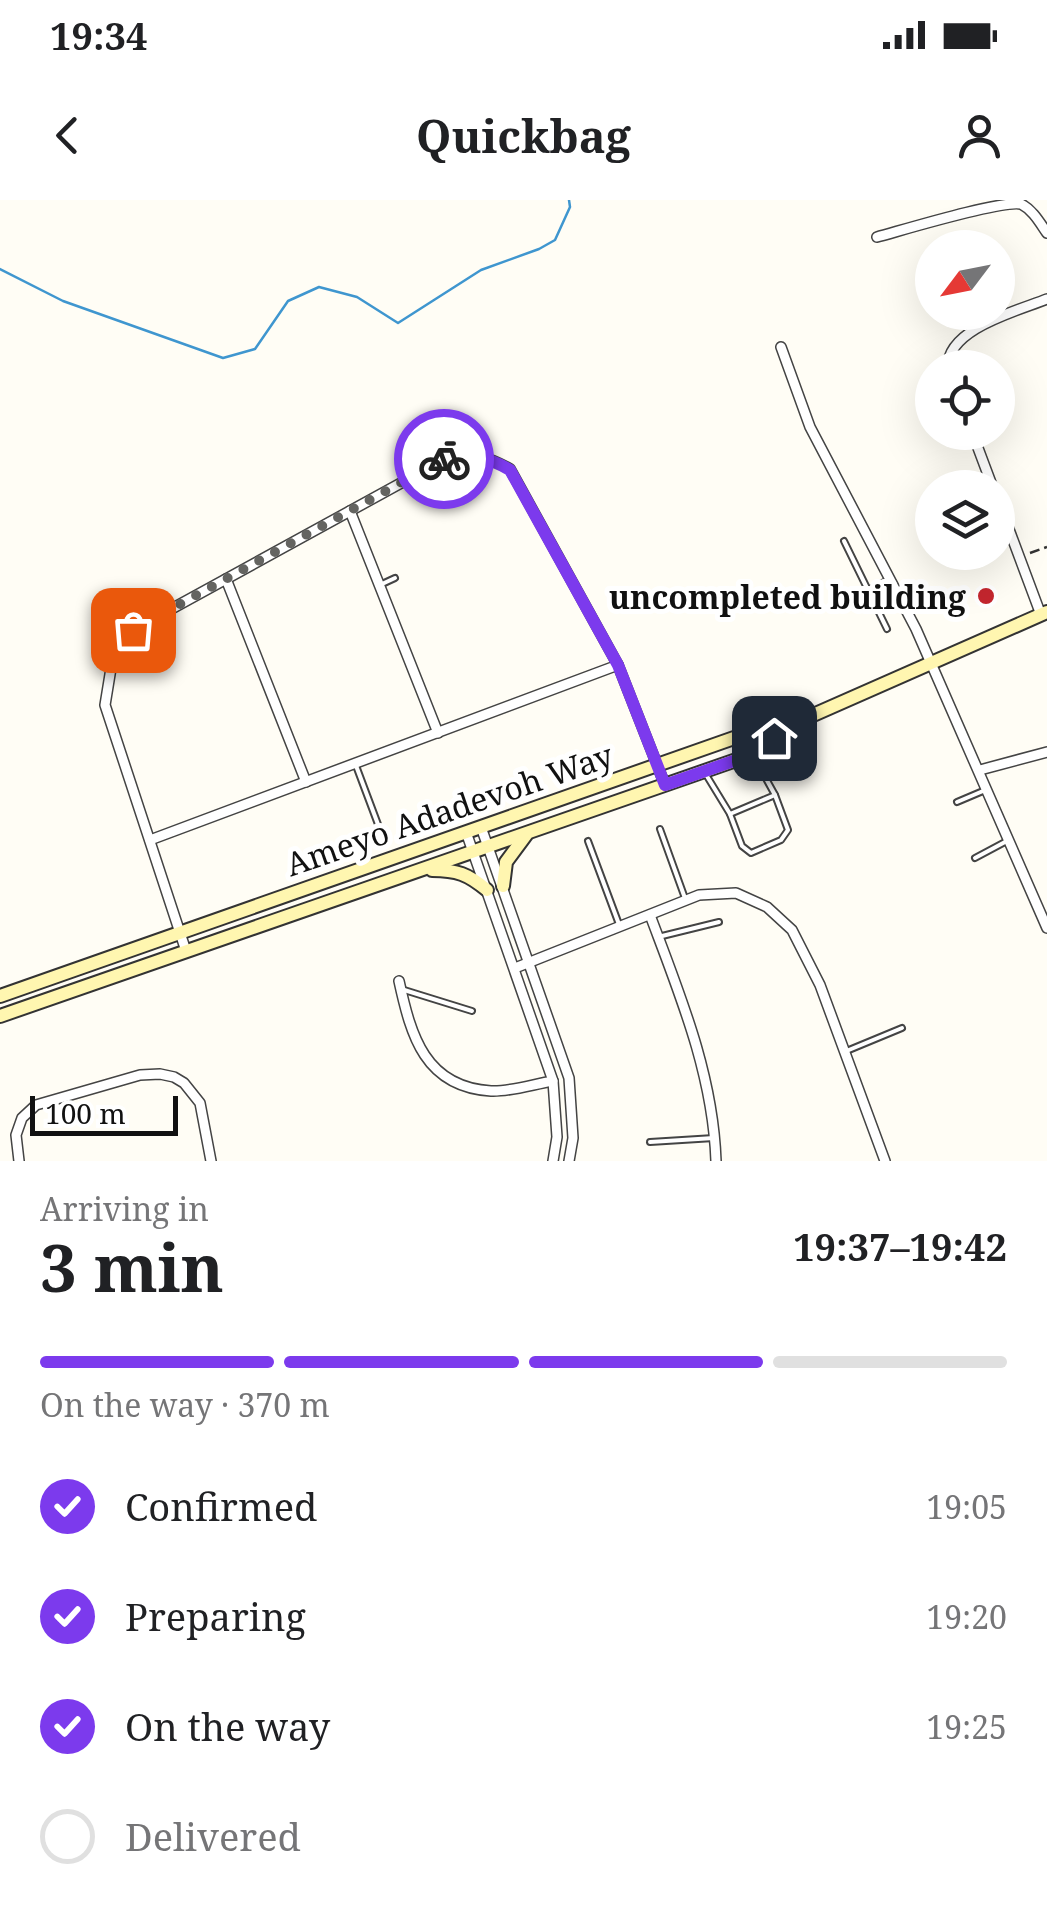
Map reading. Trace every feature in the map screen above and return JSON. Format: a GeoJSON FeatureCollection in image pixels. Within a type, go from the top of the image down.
{"type":"FeatureCollection","features":[{"type":"Feature","properties":{"kind":"street"},"geometry":{"type":"LineString","coordinates":[[877,237],[998,202],[1019,202],[1034,214],[1047,233]]}},
{"type":"Feature","properties":{"kind":"street"},"geometry":{"type":"LineString","coordinates":[[952,350],[969,332],[1047,299]]}},
{"type":"Feature","properties":{"kind":"street"},"geometry":{"type":"LineString","coordinates":[[781,347],[810,427],[891,578],[980,770],[1047,928]]}},
{"type":"Feature","properties":{"kind":"street"},"geometry":{"type":"LineString","coordinates":[[186,952],[105,705],[113,656],[133,630],[442,460],[466,454],[489,458],[510,470],[618,665],[665,785]]}},
{"type":"Feature","properties":{"kind":"street"},"geometry":{"type":"LineString","coordinates":[[350,511],[438,733]]}},
{"type":"Feature","properties":{"kind":"street"},"geometry":{"type":"LineString","coordinates":[[795,723],[1044,614],[1015,545]]}},
{"type":"Feature","properties":{"kind":"street"},"geometry":{"type":"LineString","coordinates":[[226,579],[306,782]]}},
{"type":"Feature","properties":{"kind":"street"},"geometry":{"type":"LineString","coordinates":[[150,840],[618,665]]}},
{"type":"Feature","properties":{"kind":"street","name":"Ameyo Adadevoh Way"},"geometry":{"type":"LineString","coordinates":[[0,996],[734,738],[795,723]]}},
{"type":"Feature","properties":{"kind":"street","name":"Ameyo Adadevoh Way"},"geometry":{"type":"LineString","coordinates":[[0,1016],[704,772],[752,753],[795,723]]}},
{"type":"Feature","properties":{"kind":"street"},"geometry":{"type":"LineString","coordinates":[[980,770],[1047,752]]}},
{"type":"Feature","properties":{"kind":"street"},"geometry":{"type":"LineString","coordinates":[[482,827],[569,1078],[573,1138],[570,1161]]}},
{"type":"Feature","properties":{"kind":"street"},"geometry":{"type":"LineString","coordinates":[[466,832],[553,1080],[557,1137],[553,1161]]}},
{"type":"Feature","properties":{"kind":"street"},"geometry":{"type":"LineString","coordinates":[[503,886],[506,862],[529,832]]}},
{"type":"Feature","properties":{"kind":"street"},"geometry":{"type":"LineString","coordinates":[[420,870],[456,870],[471,876],[487,890]]}},
{"type":"Feature","properties":{"kind":"street"},"geometry":{"type":"LineString","coordinates":[[515,968],[700,895],[736,893],[767,907],[792,930],[820,985],[885,1161]]}},
{"type":"Feature","properties":{"kind":"street"},"geometry":{"type":"LineString","coordinates":[[650,915],[696,1038],[716,1161]]}},
{"type":"Feature","properties":{"kind":"street"},"geometry":{"type":"LineString","coordinates":[[400,985],[414,1040],[432,1067],[456,1084],[493,1092],[553,1080]]}},
{"type":"Feature","properties":{"kind":"street"},"geometry":{"type":"LineString","coordinates":[[18,1161],[16,1135],[22,1118],[36,1104],[160,1074],[174,1076],[200,1104],[210,1161]]}},
{"type":"Feature","properties":{"kind":"lane"},"geometry":{"type":"LineString","coordinates":[[844,541],[887,629]]}},
{"type":"Feature","properties":{"kind":"lane"},"geometry":{"type":"LineString","coordinates":[[377,586],[395,578]]}},
{"type":"Feature","properties":{"kind":"lane"},"geometry":{"type":"LineString","coordinates":[[868,590],[891,578]]}},
{"type":"Feature","properties":{"kind":"lane"},"geometry":{"type":"LineString","coordinates":[[704,772],[730,814],[746,851],[766,846],[781,840],[788,830],[775,795],[752,753]]}},
{"type":"Feature","properties":{"kind":"lane"},"geometry":{"type":"LineString","coordinates":[[356,764],[379,826]]}},
{"type":"Feature","properties":{"kind":"lane"},"geometry":{"type":"LineString","coordinates":[[957,802],[988,790]]}},
{"type":"Feature","properties":{"kind":"lane"},"geometry":{"type":"LineString","coordinates":[[730,814],[775,795]]}},
{"type":"Feature","properties":{"kind":"lane"},"geometry":{"type":"LineString","coordinates":[[660,829],[686,900]]}},
{"type":"Feature","properties":{"kind":"lane"},"geometry":{"type":"LineString","coordinates":[[975,858],[1010,840]]}},
{"type":"Feature","properties":{"kind":"lane"},"geometry":{"type":"LineString","coordinates":[[588,841],[620,926]]}},
{"type":"Feature","properties":{"kind":"lane"},"geometry":{"type":"LineString","coordinates":[[658,937],[719,922]]}},
{"type":"Feature","properties":{"kind":"lane"},"geometry":{"type":"LineString","coordinates":[[400,985],[472,1011]]}},
{"type":"Feature","properties":{"kind":"lane"},"geometry":{"type":"LineString","coordinates":[[844,1052],[902,1028]]}},
{"type":"Feature","properties":{"kind":"lane"},"geometry":{"type":"LineString","coordinates":[[650,1142],[714,1138]]}},
{"type":"Feature","properties":{"kind":"path"},"geometry":{"type":"LineString","coordinates":[[1020,558],[1047,547]]}},
{"type":"Feature","properties":{"kind":"waterway"},"geometry":{"type":"LineString","coordinates":[[0,269],[63,301],[223,358],[255,349],[288,301],[319,287],[357,297],[398,323],[481,270],[555,240],[570,207],[569,200]]}},
{"type":"Feature","properties":{"kind":"way so far"},"geometry":{"type":"LineString","coordinates":[[133,630],[444,459]]}},
{"type":"Feature","properties":{"kind":"place","name":"uncompleted building"},"geometry":{"type":"Point","coordinates":[986,596]}},
{"type":"Feature","properties":{"kind":"route"},"geometry":{"type":"LineString","coordinates":[[444,459],[466,454],[489,458],[510,470],[618,665],[665,785],[742,758],[774,738]]}}]}
